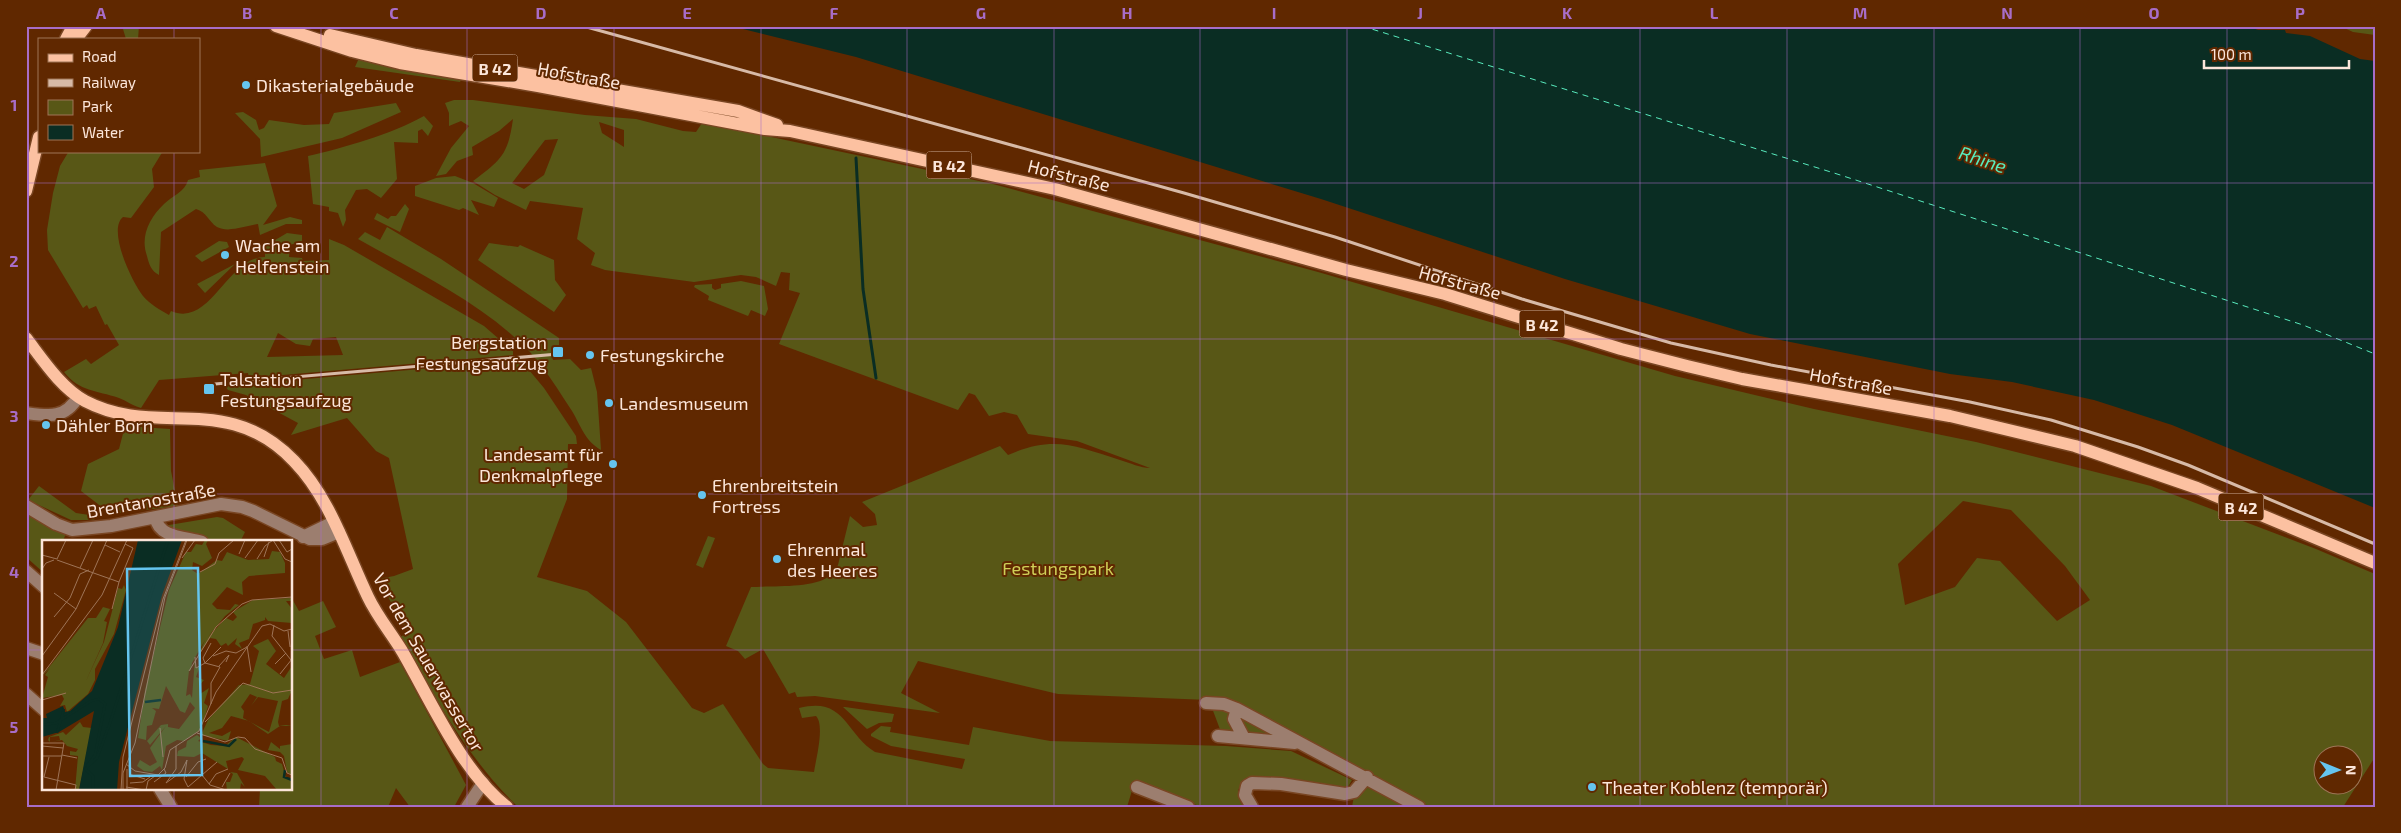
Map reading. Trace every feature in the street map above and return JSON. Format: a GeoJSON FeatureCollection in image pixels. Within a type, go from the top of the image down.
{"type":"FeatureCollection","features":[{"type":"Feature","properties":{"kind":"main road"},"geometry":{"type":"LineString","coordinates":[[67,38],[73,26]]}},
{"type":"Feature","properties":{"kind":"main road"},"geometry":{"type":"LineString","coordinates":[[77,38],[86,26]]}},
{"type":"Feature","properties":{"kind":"main road","name":"Hofstraße"},"geometry":{"type":"LineString","coordinates":[[276,26],[352,51],[408,64],[547,87],[765,129],[790,131],[1064,191],[1346,270],[1445,294],[1621,349],[1687,366],[1742,379],[1933,413],[2026,433],[2075,446],[2150,470],[2375,563]]}},
{"type":"Feature","properties":{"kind":"main road","name":"Hofstraße"},"geometry":{"type":"LineString","coordinates":[[303,26],[357,42],[393,50],[738,111],[790,131]]}},
{"type":"Feature","properties":{"kind":"main road"},"geometry":{"type":"LineString","coordinates":[[27,189],[38,141]]}},
{"type":"Feature","properties":{"kind":"main road"},"geometry":{"type":"LineString","coordinates":[[26,338],[67,387],[78,397]]}},
{"type":"Feature","properties":{"kind":"main road","name":"Vor dem Sauerwassertor"},"geometry":{"type":"LineString","coordinates":[[78,397],[114,411],[138,416],[208,418],[233,423],[253,430],[274,443],[295,462],[311,482],[337,527],[372,605],[400,648],[457,746],[483,783],[508,807]]}},
{"type":"Feature","properties":{"kind":"street"},"geometry":{"type":"LineString","coordinates":[[26,413],[52,417],[73,407],[78,397]]}},
{"type":"Feature","properties":{"kind":"street","name":"Brentanostraße"},"geometry":{"type":"LineString","coordinates":[[26,506],[56,524],[72,530],[93,529],[213,506],[230,505],[262,515],[303,537],[318,540],[337,527]]}},
{"type":"Feature","properties":{"kind":"street"},"geometry":{"type":"LineString","coordinates":[[156,518],[159,528],[166,533],[194,540]]}},
{"type":"Feature","properties":{"kind":"street"},"geometry":{"type":"LineString","coordinates":[[26,571],[42,585]]}},
{"type":"Feature","properties":{"kind":"street"},"geometry":{"type":"LineString","coordinates":[[26,648],[42,653]]}},
{"type":"Feature","properties":{"kind":"street"},"geometry":{"type":"LineString","coordinates":[[26,694],[42,708]]}},
{"type":"Feature","properties":{"kind":"street"},"geometry":{"type":"LineString","coordinates":[[1206,703],[1224,704],[1237,709],[1367,777],[1419,807]]}},
{"type":"Feature","properties":{"kind":"street"},"geometry":{"type":"LineString","coordinates":[[1237,709],[1234,718],[1244,738]]}},
{"type":"Feature","properties":{"kind":"street"},"geometry":{"type":"LineString","coordinates":[[1218,736],[1307,746]]}},
{"type":"Feature","properties":{"kind":"street"},"geometry":{"type":"LineString","coordinates":[[1252,807],[1245,795],[1247,786],[1252,783],[1281,784],[1345,794],[1354,792],[1367,777]]}},
{"type":"Feature","properties":{"kind":"street"},"geometry":{"type":"LineString","coordinates":[[467,807],[483,783]]}},
{"type":"Feature","properties":{"kind":"street"},"geometry":{"type":"LineString","coordinates":[[1137,787],[1188,807]]}},
{"type":"Feature","properties":{"kind":"street"},"geometry":{"type":"LineString","coordinates":[[161,790],[171,807]]}},
{"type":"Feature","properties":{"kind":"green space"},"geometry":{"type":"Polygon","coordinates":[[[127,26],[139,26],[138,38],[126,38],[123,29],[127,26]]]}},
{"type":"Feature","properties":{"kind":"green space"},"geometry":{"type":"Polygon","coordinates":[[[2340,26],[2375,26],[2375,35],[2353,32],[2340,26]]]}},
{"type":"Feature","properties":{"kind":"green space"},"geometry":{"type":"Polygon","coordinates":[[[359,58],[461,80],[460,82],[355,67],[359,58]]]}},
{"type":"Feature","properties":{"kind":"green space","name":"Festungspark"},"geometry":{"type":"Polygon","coordinates":[[[454,100],[473,100],[585,115],[636,119],[683,131],[696,132],[702,123],[710,124],[993,184],[1318,272],[1675,376],[1814,409],[1976,442],[2151,486],[2316,549],[2375,574],[2375,757],[2364,774],[2364,746],[2314,746],[2314,796],[2350,796],[2343,807],[1424,807],[1302,739],[1221,732],[1209,700],[1058,694],[918,661],[901,693],[940,713],[815,696],[797,697],[795,692],[789,694],[763,649],[745,659],[738,651],[726,646],[751,587],[802,585],[821,581],[833,573],[838,565],[850,516],[863,527],[877,525],[875,514],[862,502],[1000,446],[1008,455],[1039,445],[1064,445],[1090,450],[1150,468],[1077,441],[1028,434],[1017,415],[1004,412],[989,416],[975,395],[969,393],[958,410],[779,344],[800,293],[789,290],[790,273],[781,272],[776,286],[756,277],[741,275],[694,282],[605,270],[591,265],[595,253],[577,239],[583,208],[530,201],[526,210],[495,195],[473,181],[502,156],[509,141],[513,119],[499,131],[472,147],[473,155],[457,161],[446,174],[436,176],[451,148],[469,126],[461,121],[449,126],[449,113],[445,103],[454,100]],[[599,122],[602,133],[624,147],[624,130],[599,122]],[[558,139],[545,140],[512,183],[524,189],[544,175],[558,139]],[[1963,501],[1898,564],[1905,605],[1955,587],[1977,558],[2000,561],[2057,621],[2090,600],[2065,566],[2011,510],[1963,501]]]}},
{"type":"Feature","properties":{"kind":"green space"},"geometry":{"type":"Polygon","coordinates":[[[396,103],[401,112],[342,138],[261,157],[260,139],[235,113],[243,112],[256,120],[259,130],[264,128],[269,120],[304,125],[329,124],[334,113],[396,103]]]}},
{"type":"Feature","properties":{"kind":"green space"},"geometry":{"type":"Polygon","coordinates":[[[424,116],[433,126],[428,136],[422,129],[418,131],[418,143],[394,142],[397,179],[381,198],[367,189],[356,190],[345,210],[346,220],[343,227],[338,213],[329,211],[329,207],[313,204],[308,156],[367,140],[397,129],[424,116]]]}},
{"type":"Feature","properties":{"kind":"green space"},"geometry":{"type":"Polygon","coordinates":[[[68,152],[162,152],[152,169],[154,187],[131,218],[123,217],[119,224],[118,233],[123,256],[138,289],[149,302],[169,315],[171,311],[185,314],[197,310],[240,268],[252,260],[265,257],[265,246],[287,233],[302,235],[302,241],[290,245],[289,257],[302,258],[303,261],[329,260],[329,239],[344,245],[484,326],[513,351],[513,355],[249,378],[248,373],[159,380],[141,408],[119,398],[89,390],[70,379],[64,372],[86,359],[91,364],[119,345],[107,324],[105,325],[96,306],[89,309],[87,305],[83,308],[48,250],[47,230],[60,166],[68,152]],[[278,333],[267,357],[343,355],[336,337],[313,339],[310,346],[296,344],[278,333]]]}},
{"type":"Feature","properties":{"kind":"green space"},"geometry":{"type":"Polygon","coordinates":[[[265,163],[277,206],[263,225],[290,217],[302,220],[302,224],[286,224],[260,235],[258,224],[221,229],[214,225],[203,212],[196,209],[161,232],[159,275],[152,269],[145,249],[147,228],[159,209],[184,188],[188,180],[200,177],[199,170],[265,163]]]}},
{"type":"Feature","properties":{"kind":"green space"},"geometry":{"type":"Polygon","coordinates":[[[455,176],[473,183],[498,198],[494,207],[471,200],[479,215],[463,208],[459,210],[415,196],[415,186],[436,178],[455,176]]]}},
{"type":"Feature","properties":{"kind":"green space"},"geometry":{"type":"Polygon","coordinates":[[[405,204],[409,209],[400,232],[374,219],[377,213],[388,219],[391,216],[396,216],[405,204]]]}},
{"type":"Feature","properties":{"kind":"green space"},"geometry":{"type":"Polygon","coordinates":[[[387,227],[441,259],[559,338],[559,348],[552,349],[553,360],[570,359],[581,370],[591,368],[597,392],[601,450],[587,438],[572,411],[541,366],[530,352],[511,334],[470,303],[426,276],[358,239],[365,232],[380,240],[387,227]]]}},
{"type":"Feature","properties":{"kind":"green space"},"geometry":{"type":"Polygon","coordinates":[[[219,241],[227,242],[229,247],[202,262],[195,256],[219,241]]]}},
{"type":"Feature","properties":{"kind":"green space"},"geometry":{"type":"Polygon","coordinates":[[[489,243],[518,247],[520,245],[554,260],[555,280],[566,295],[554,312],[478,260],[489,243]]]}},
{"type":"Feature","properties":{"kind":"green space"},"geometry":{"type":"Polygon","coordinates":[[[235,264],[205,293],[197,284],[235,264]]]}},
{"type":"Feature","properties":{"kind":"green space"},"geometry":{"type":"Polygon","coordinates":[[[741,281],[764,286],[768,309],[765,316],[751,310],[748,316],[708,300],[709,296],[694,287],[695,285],[712,284],[712,288],[715,290],[721,288],[721,284],[741,281]]]}},
{"type":"Feature","properties":{"kind":"green space"},"geometry":{"type":"Polygon","coordinates":[[[513,361],[524,364],[544,388],[576,436],[577,444],[568,444],[567,499],[537,577],[587,591],[626,622],[692,708],[704,713],[723,704],[763,764],[768,768],[814,772],[820,734],[819,720],[816,716],[802,718],[799,708],[814,706],[826,707],[843,718],[865,744],[875,752],[962,769],[965,759],[891,746],[871,736],[871,734],[881,726],[891,727],[890,732],[969,745],[973,727],[1050,741],[1226,746],[1291,751],[1352,780],[1348,787],[1337,788],[1276,778],[1250,777],[1244,781],[1238,790],[1240,801],[1244,807],[1204,807],[1134,784],[1127,807],[518,807],[483,768],[439,704],[400,637],[408,633],[378,579],[394,576],[413,569],[389,458],[376,451],[347,418],[291,435],[298,423],[246,395],[228,390],[225,386],[513,361]]]}},
{"type":"Feature","properties":{"kind":"green space"},"geometry":{"type":"Polygon","coordinates":[[[125,426],[170,429],[171,471],[178,506],[111,514],[81,491],[88,464],[119,449],[125,426]]]}},
{"type":"Feature","properties":{"kind":"green space"},"geometry":{"type":"Polygon","coordinates":[[[39,486],[76,513],[96,516],[94,520],[71,520],[28,500],[39,486]]]}},
{"type":"Feature","properties":{"kind":"green space"},"geometry":{"type":"Polygon","coordinates":[[[26,514],[53,528],[53,530],[66,534],[63,540],[42,540],[42,571],[26,557],[26,514]]]}},
{"type":"Feature","properties":{"kind":"green space"},"geometry":{"type":"Polygon","coordinates":[[[217,517],[223,518],[245,532],[241,540],[208,540],[163,526],[217,517]]]}},
{"type":"Feature","properties":{"kind":"green space"},"geometry":{"type":"Polygon","coordinates":[[[708,536],[715,538],[703,568],[696,565],[708,536]]]}},
{"type":"Feature","properties":{"kind":"green space"},"geometry":{"type":"Polygon","coordinates":[[[292,599],[299,611],[323,601],[336,627],[315,636],[324,659],[352,650],[360,677],[400,662],[466,785],[454,807],[410,807],[396,788],[388,807],[259,807],[260,790],[292,790],[292,599]]]}},
{"type":"Feature","properties":{"kind":"green space"},"geometry":{"type":"Polygon","coordinates":[[[843,707],[894,714],[892,722],[879,723],[867,729],[843,707]]]}},
{"type":"Feature","properties":{"kind":"green space"},"geometry":{"type":"Polygon","coordinates":[[[1370,786],[1404,807],[1352,807],[1354,796],[1370,786]]]}},
{"type":"Feature","properties":{"kind":"water","name":"Rhine"},"geometry":{"type":"Polygon","coordinates":[[[731,26],[2248,26],[2258,30],[2285,30],[2286,33],[2310,36],[2360,59],[2375,61],[2375,508],[2172,425],[2094,400],[2012,382],[1950,374],[1750,334],[1565,279],[1321,199],[856,57],[731,26]]]}},
{"type":"Feature","properties":{"kind":"waterway"},"geometry":{"type":"LineString","coordinates":[[856,158],[863,289],[876,378]]}},
{"type":"Feature","properties":{"kind":"ferry route"},"geometry":{"type":"LineString","coordinates":[[1362,26],[1834,173],[2303,325],[2375,354]]}},
{"type":"Feature","properties":{"kind":"railway"},"geometry":{"type":"LineString","coordinates":[[583,26],[1184,193],[1335,237],[1522,299],[1671,343],[1771,365],[1970,402],[2051,420],[2188,465],[2375,544]]}},
{"type":"Feature","properties":{"kind":"railway"},"geometry":{"type":"LineString","coordinates":[[215,384],[558,354]]}},
{"type":"Feature","properties":{"kind":"place","name":"Dikasterialgebäude"},"geometry":{"type":"Point","coordinates":[246,85]}},
{"type":"Feature","properties":{"kind":"place","name":"Wache am Helfenstein"},"geometry":{"type":"Point","coordinates":[225,255]}},
{"type":"Feature","properties":{"kind":"place","name":"Bergstation Festungsaufzug"},"geometry":{"type":"Point","coordinates":[558,352]}},
{"type":"Feature","properties":{"kind":"place","name":"Festungskirche"},"geometry":{"type":"Point","coordinates":[590,355]}},
{"type":"Feature","properties":{"kind":"place","name":"Talstation Festungsaufzug"},"geometry":{"type":"Point","coordinates":[209,389]}},
{"type":"Feature","properties":{"kind":"place","name":"Landesmuseum"},"geometry":{"type":"Point","coordinates":[609,403]}},
{"type":"Feature","properties":{"kind":"place","name":"Dähler Born"},"geometry":{"type":"Point","coordinates":[46,425]}},
{"type":"Feature","properties":{"kind":"place","name":"Landesamt für Denkmalpflege"},"geometry":{"type":"Point","coordinates":[613,464]}},
{"type":"Feature","properties":{"kind":"place","name":"Ehrenbreitstein Fortress"},"geometry":{"type":"Point","coordinates":[702,495]}},
{"type":"Feature","properties":{"kind":"place","name":"Ehrenmal des Heeres"},"geometry":{"type":"Point","coordinates":[777,559]}},
{"type":"Feature","properties":{"kind":"place","name":"Theater Koblenz (temporär)"},"geometry":{"type":"Point","coordinates":[1592,787]}}]}
